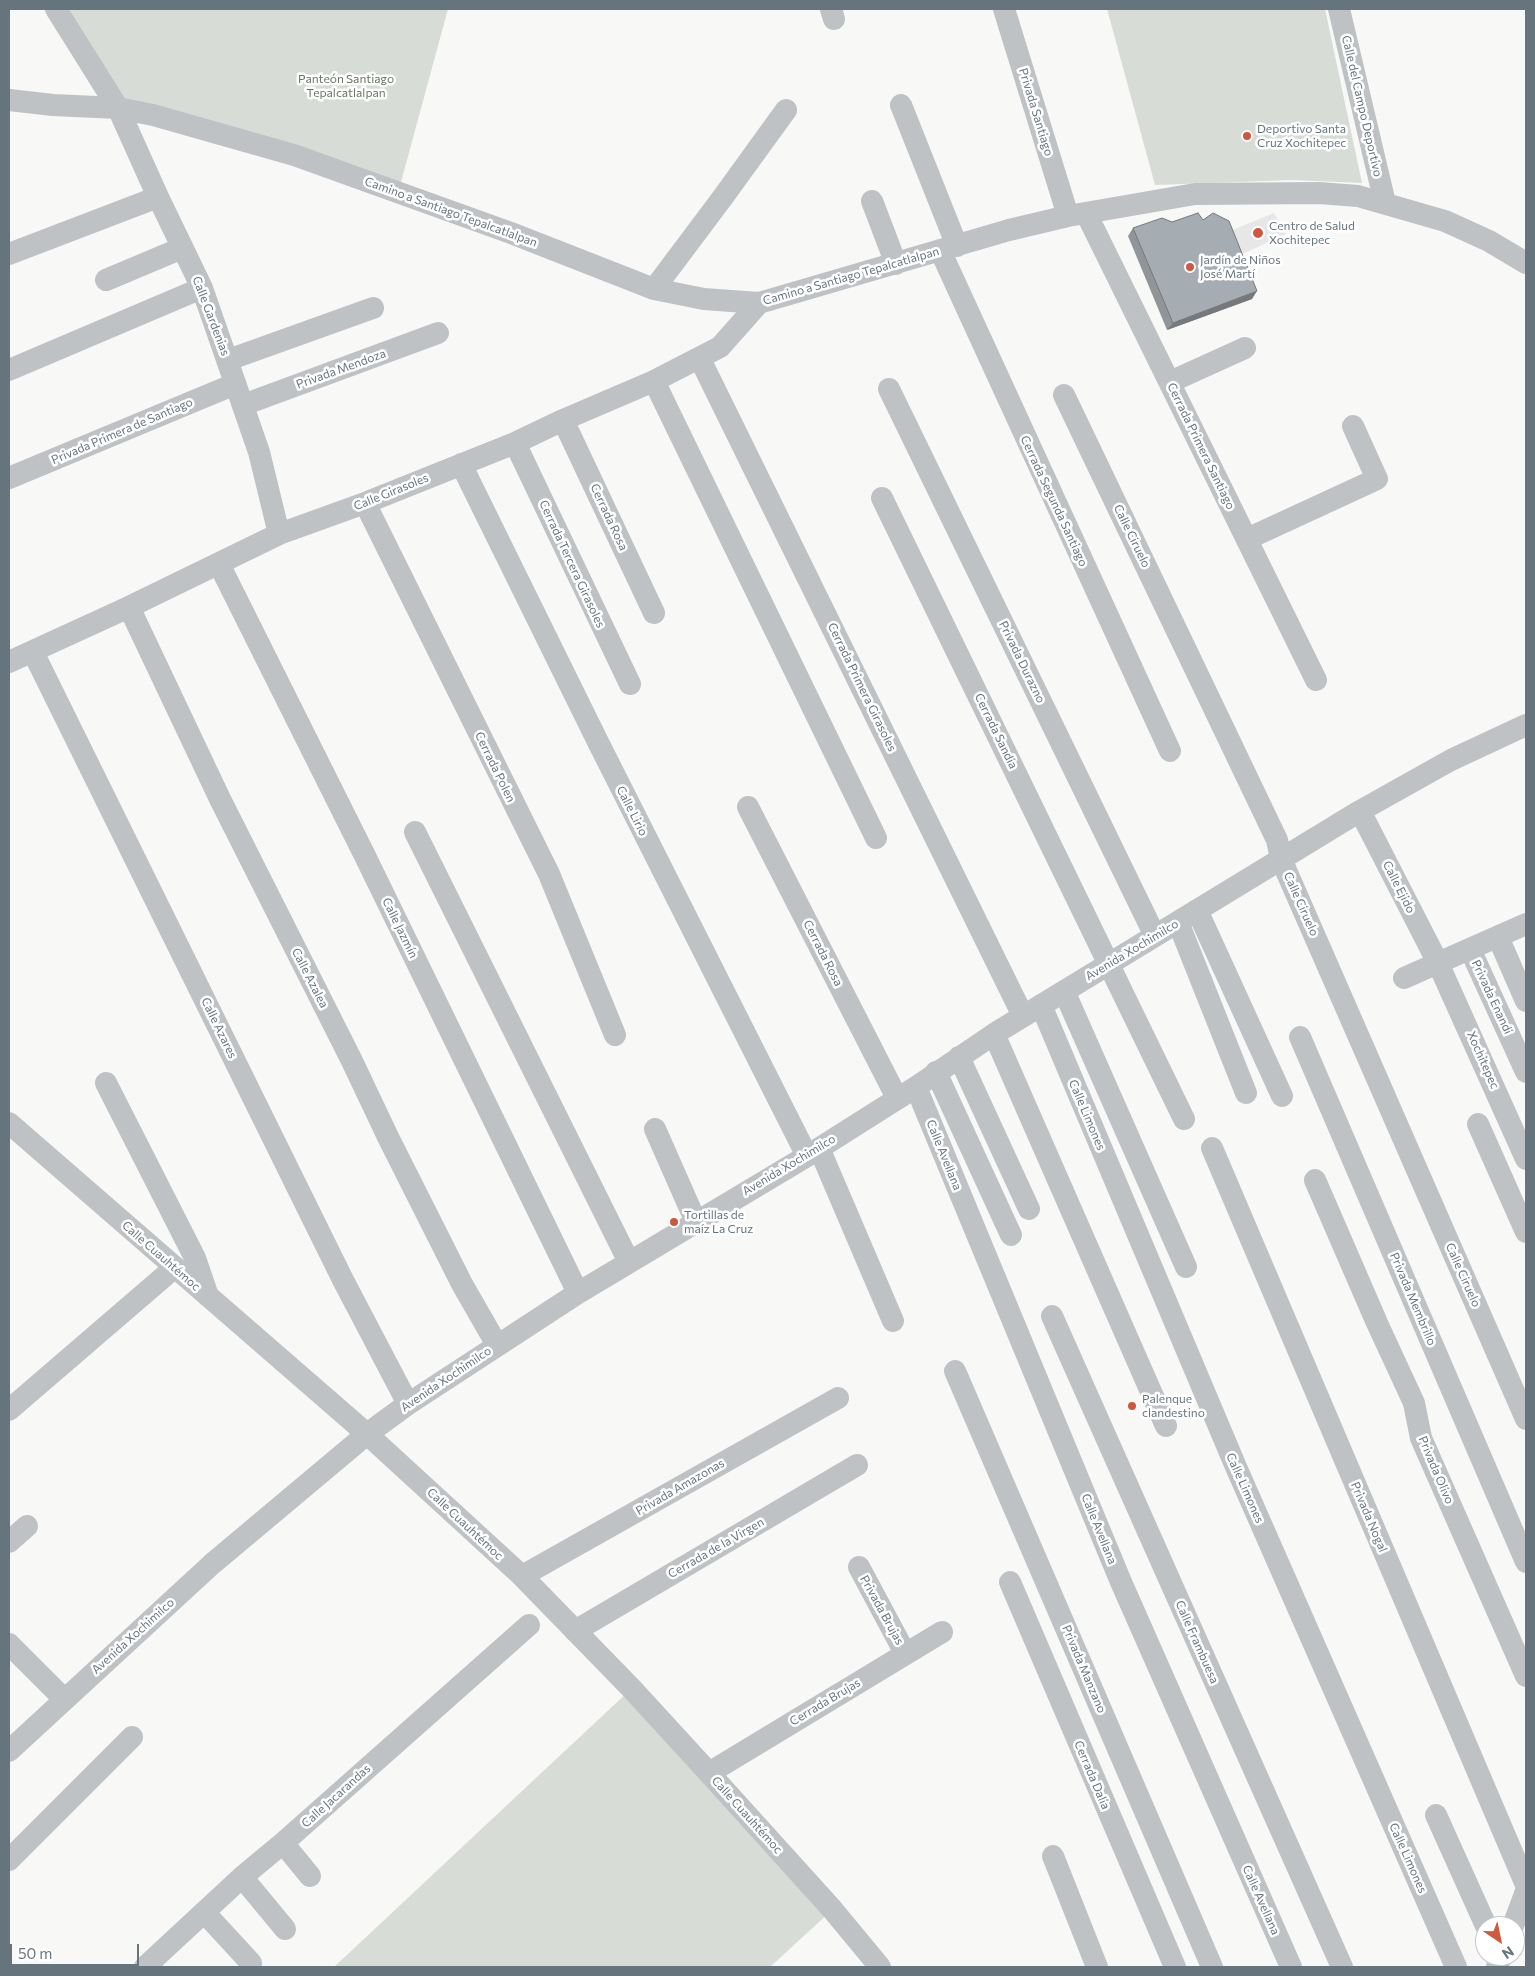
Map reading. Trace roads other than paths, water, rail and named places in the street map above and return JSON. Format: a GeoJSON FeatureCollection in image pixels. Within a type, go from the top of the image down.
{"type":"FeatureCollection","features":[{"type":"Feature","properties":{"kind":"street","name":"Calle Gardenias"},"geometry":{"type":"LineString","coordinates":[[56,9],[118,108],[202,288],[259,452],[279,534]]}},
{"type":"Feature","properties":{"kind":"street","name":"Privada Santiago"},"geometry":{"type":"LineString","coordinates":[[1004,9],[1077,215]]}},
{"type":"Feature","properties":{"kind":"street","name":"Calle del Campo Deportivo"},"geometry":{"type":"LineString","coordinates":[[1338,9],[1385,204]]}},
{"type":"Feature","properties":{"kind":"street","name":"Camino a Santiago Tepalcatlalpan"},"geometry":{"type":"LineString","coordinates":[[9,100],[54,105],[118,108],[153,115],[294,156],[512,233],[654,289],[704,299],[758,303],[1009,230],[1077,215],[1196,194],[1319,193],[1358,196],[1445,221],[1489,241],[1526,263]]}},
{"type":"Feature","properties":{"kind":"street","name":"Cerrada Segunda Santiago"},"geometry":{"type":"LineString","coordinates":[[902,105],[948,248],[1170,751]]}},
{"type":"Feature","properties":{"kind":"street"},"geometry":{"type":"LineString","coordinates":[[654,289],[724,197],[786,110]]}},
{"type":"Feature","properties":{"kind":"street"},"geometry":{"type":"LineString","coordinates":[[9,254],[158,197]]}},
{"type":"Feature","properties":{"kind":"street"},"geometry":{"type":"LineString","coordinates":[[872,201],[896,264]]}},
{"type":"Feature","properties":{"kind":"street","name":"Cerrada Primera Santiago"},"geometry":{"type":"LineString","coordinates":[[1077,215],[1170,382],[1316,680]]}},
{"type":"Feature","properties":{"kind":"street"},"geometry":{"type":"LineString","coordinates":[[106,280],[182,248]]}},
{"type":"Feature","properties":{"kind":"street"},"geometry":{"type":"LineString","coordinates":[[9,370],[202,288]]}},
{"type":"Feature","properties":{"kind":"street","name":"Calle Girasoles"},"geometry":{"type":"LineString","coordinates":[[9,662],[129,608],[279,534],[365,503],[515,444],[563,420],[700,359],[720,347],[758,303]]}},
{"type":"Feature","properties":{"kind":"street"},"geometry":{"type":"LineString","coordinates":[[228,360],[373,308]]}},
{"type":"Feature","properties":{"kind":"street","name":"Privada Mendoza"},"geometry":{"type":"LineString","coordinates":[[243,405],[438,333]]}},
{"type":"Feature","properties":{"kind":"street"},"geometry":{"type":"LineString","coordinates":[[1170,382],[1245,348]]}},
{"type":"Feature","properties":{"kind":"street","name":"Cerrada Primera Girasoles"},"geometry":{"type":"LineString","coordinates":[[700,359],[1032,1011]]}},
{"type":"Feature","properties":{"kind":"street"},"geometry":{"type":"LineString","coordinates":[[654,381],[876,838]]}},
{"type":"Feature","properties":{"kind":"street","name":"Privada Primera de Santiago"},"geometry":{"type":"LineString","coordinates":[[9,478],[235,384]]}},
{"type":"Feature","properties":{"kind":"street","name":"Privada Durazno"},"geometry":{"type":"LineString","coordinates":[[889,388],[1154,936]]}},
{"type":"Feature","properties":{"kind":"street","name":"Calle Ciruelo"},"geometry":{"type":"LineString","coordinates":[[1064,395],[1278,840],[1281,859],[1526,1419]]}},
{"type":"Feature","properties":{"kind":"street","name":"Cerrada Rosa"},"geometry":{"type":"LineString","coordinates":[[563,420],[654,613]]}},
{"type":"Feature","properties":{"kind":"street"},"geometry":{"type":"LineString","coordinates":[[1247,539],[1377,478],[1353,426]]}},
{"type":"Feature","properties":{"kind":"street","name":"Cerrada Tercera Girasoles"},"geometry":{"type":"LineString","coordinates":[[515,444],[630,684]]}},
{"type":"Feature","properties":{"kind":"street","name":"Calle Lirio"},"geometry":{"type":"LineString","coordinates":[[461,464],[602,751],[813,1152],[893,1321]]}},
{"type":"Feature","properties":{"kind":"street","name":"Cerrada Sandia"},"geometry":{"type":"LineString","coordinates":[[882,498],[1184,1119]]}},
{"type":"Feature","properties":{"kind":"street","name":"Cerrada Polen"},"geometry":{"type":"LineString","coordinates":[[365,503],[549,874],[615,1035]]}},
{"type":"Feature","properties":{"kind":"street","name":"Calle Jazmín"},"geometry":{"type":"LineString","coordinates":[[220,564],[370,866],[578,1293]]}},
{"type":"Feature","properties":{"kind":"street","name":"Calle Azalea"},"geometry":{"type":"LineString","coordinates":[[129,608],[220,799],[352,1061],[388,1137],[462,1284],[497,1345]]}},
{"type":"Feature","properties":{"kind":"street","name":"Calle Azares"},"geometry":{"type":"LineString","coordinates":[[32,652],[343,1280],[408,1404]]}},
{"type":"Feature","properties":{"kind":"street","name":"Avenida Xochimilco"},"geometry":{"type":"LineString","coordinates":[[9,1750],[212,1564],[368,1434],[408,1404],[578,1293],[813,1152],[994,1034],[1154,936],[1360,811],[1451,760],[1526,725]]}},
{"type":"Feature","properties":{"kind":"street","name":"Cerrada Rosa"},"geometry":{"type":"LineString","coordinates":[[748,808],[897,1098]]}},
{"type":"Feature","properties":{"kind":"street","name":"Calle Ejido"},"geometry":{"type":"LineString","coordinates":[[1360,811],[1438,963]]}},
{"type":"Feature","properties":{"kind":"street"},"geometry":{"type":"LineString","coordinates":[[415,832],[629,1262]]}},
{"type":"Feature","properties":{"kind":"street"},"geometry":{"type":"LineString","coordinates":[[1188,916],[1246,1093]]}},
{"type":"Feature","properties":{"kind":"street"},"geometry":{"type":"LineString","coordinates":[[1188,916],[1282,1096]]}},
{"type":"Feature","properties":{"kind":"street"},"geometry":{"type":"LineString","coordinates":[[1404,978],[1526,924]]}},
{"type":"Feature","properties":{"kind":"street"},"geometry":{"type":"LineString","coordinates":[[1498,936],[1526,1001]]}},
{"type":"Feature","properties":{"kind":"street","name":"Privada Enandi"},"geometry":{"type":"LineString","coordinates":[[1470,949],[1526,1072]]}},
{"type":"Feature","properties":{"kind":"street","name":"Xochitepec"},"geometry":{"type":"LineString","coordinates":[[1438,963],[1526,1158]]}},
{"type":"Feature","properties":{"kind":"street"},"geometry":{"type":"LineString","coordinates":[[1064,991],[1186,1267]]}},
{"type":"Feature","properties":{"kind":"street","name":"Calle Limones"},"geometry":{"type":"LineString","coordinates":[[1032,1011],[1236,1467],[1456,1967]]}},
{"type":"Feature","properties":{"kind":"street"},"geometry":{"type":"LineString","coordinates":[[994,1034],[1166,1426]]}},
{"type":"Feature","properties":{"kind":"street","name":"Privada Membrillo"},"geometry":{"type":"LineString","coordinates":[[1300,1037],[1526,1562]]}},
{"type":"Feature","properties":{"kind":"street"},"geometry":{"type":"LineString","coordinates":[[959,1057],[1029,1209]]}},
{"type":"Feature","properties":{"kind":"street"},"geometry":{"type":"LineString","coordinates":[[936,1072],[1011,1236]]}},
{"type":"Feature","properties":{"kind":"street"},"geometry":{"type":"LineString","coordinates":[[106,1083],[194,1258],[208,1297]]}},
{"type":"Feature","properties":{"kind":"street","name":"Calle Avellana"},"geometry":{"type":"LineString","coordinates":[[916,1086],[1121,1582],[1291,1967]]}},
{"type":"Feature","properties":{"kind":"street","name":"Calle Cuauhtémoc"},"geometry":{"type":"LineString","coordinates":[[9,1123],[174,1268],[368,1434],[522,1576],[709,1773],[832,1909],[880,1967]]}},
{"type":"Feature","properties":{"kind":"street"},"geometry":{"type":"LineString","coordinates":[[1478,1124],[1526,1232]]}},
{"type":"Feature","properties":{"kind":"street"},"geometry":{"type":"LineString","coordinates":[[655,1129],[696,1222]]}},
{"type":"Feature","properties":{"kind":"street","name":"Privada Nogal"},"geometry":{"type":"LineString","coordinates":[[1212,1148],[1526,1885]]}},
{"type":"Feature","properties":{"kind":"street","name":"Privada Olivo"},"geometry":{"type":"LineString","coordinates":[[1315,1180],[1414,1403],[1421,1438],[1526,1676]]}},
{"type":"Feature","properties":{"kind":"street"},"geometry":{"type":"LineString","coordinates":[[9,1410],[174,1268]]}},
{"type":"Feature","properties":{"kind":"street","name":"Calle Frambuesa"},"geometry":{"type":"LineString","coordinates":[[1052,1316],[1342,1967]]}},
{"type":"Feature","properties":{"kind":"street","name":"Privada Manzano"},"geometry":{"type":"LineString","coordinates":[[955,1371],[1212,1967]]}},
{"type":"Feature","properties":{"kind":"street","name":"Privada Amazonas"},"geometry":{"type":"LineString","coordinates":[[522,1576],[838,1398]]}},
{"type":"Feature","properties":{"kind":"street","name":"Cerrada de la Virgen"},"geometry":{"type":"LineString","coordinates":[[575,1631],[857,1465]]}},
{"type":"Feature","properties":{"kind":"street"},"geometry":{"type":"LineString","coordinates":[[9,1542],[27,1526]]}},
{"type":"Feature","properties":{"kind":"street","name":"Privada Brujas"},"geometry":{"type":"LineString","coordinates":[[859,1567],[905,1653]]}},
{"type":"Feature","properties":{"kind":"street","name":"Cerrada Dalia"},"geometry":{"type":"LineString","coordinates":[[1010,1582],[1175,1967]]}},
{"type":"Feature","properties":{"kind":"street","name":"Calle Jacarandas"},"geometry":{"type":"LineString","coordinates":[[145,1967],[242,1878],[529,1625]]}},
{"type":"Feature","properties":{"kind":"street","name":"Cerrada Brujas"},"geometry":{"type":"LineString","coordinates":[[709,1773],[942,1632]]}},
{"type":"Feature","properties":{"kind":"street"},"geometry":{"type":"LineString","coordinates":[[9,1644],[64,1699]]}},
{"type":"Feature","properties":{"kind":"street"},"geometry":{"type":"LineString","coordinates":[[9,1860],[132,1737]]}},
{"type":"Feature","properties":{"kind":"street"},"geometry":{"type":"LineString","coordinates":[[1436,1815],[1481,1916]]}},
{"type":"Feature","properties":{"kind":"street"},"geometry":{"type":"LineString","coordinates":[[283,1843],[310,1876]]}},
{"type":"Feature","properties":{"kind":"street"},"geometry":{"type":"LineString","coordinates":[[1053,1856],[1097,1967]]}},
{"type":"Feature","properties":{"kind":"street"},"geometry":{"type":"LineString","coordinates":[[242,1878],[285,1929]]}},
{"type":"Feature","properties":{"kind":"street"},"geometry":{"type":"LineString","coordinates":[[1517,1916],[1526,1891]]}},
{"type":"Feature","properties":{"kind":"street"},"geometry":{"type":"LineString","coordinates":[[204,1912],[251,1963]]}},
{"type":"Feature","properties":{"kind":"place","name":"Deportivo Santa Cruz Xochitepec"},"geometry":{"type":"Point","coordinates":[1247,136]}},
{"type":"Feature","properties":{"kind":"place","name":"Centro de Salud Xochitepec"},"geometry":{"type":"Point","coordinates":[1258,233]}},
{"type":"Feature","properties":{"kind":"place","name":"Jardín de Niños José Martí"},"geometry":{"type":"Point","coordinates":[1190,267]}},
{"type":"Feature","properties":{"kind":"place","name":"Tortillas de maíz La Cruz"},"geometry":{"type":"Point","coordinates":[674,1222]}},
{"type":"Feature","properties":{"kind":"place","name":"Palenque clandestino"},"geometry":{"type":"Point","coordinates":[1132,1406]}},
{"type":"Feature","properties":{"kind":"park label","name":"Panteón Santiago Tepalcatlalpan"},"geometry":{"type":"Point","coordinates":[346,86]}}]}
